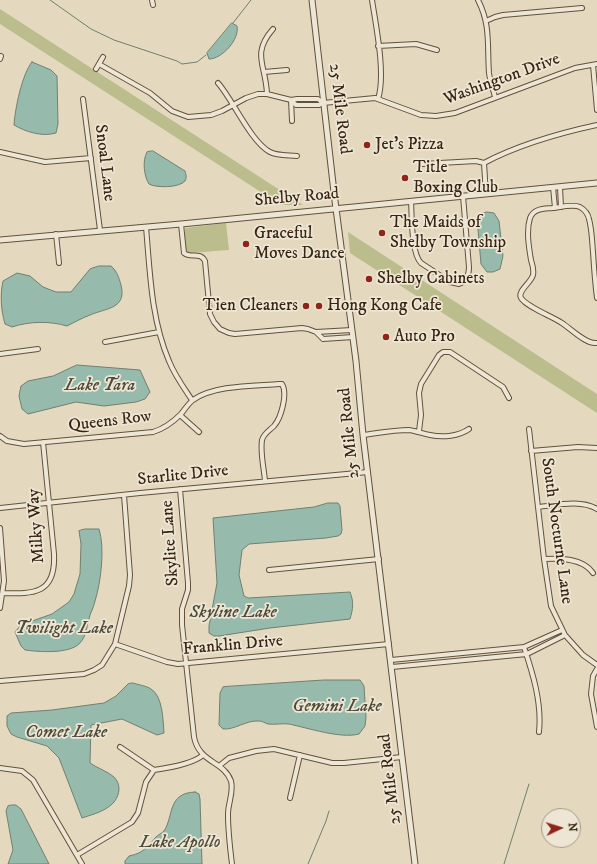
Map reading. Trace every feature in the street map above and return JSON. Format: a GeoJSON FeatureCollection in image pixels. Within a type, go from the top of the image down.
{"type":"FeatureCollection","features":[{"type":"Feature","properties":{"kind":"street","name":"25 Mile Road"},"geometry":{"type":"LineString","coordinates":[[312,0],[323,103],[356,361],[363,435],[415,864]]}},
{"type":"Feature","properties":{"kind":"street"},"geometry":{"type":"LineString","coordinates":[[372,0],[381,75],[381,88],[378,99]]}},
{"type":"Feature","properties":{"kind":"street"},"geometry":{"type":"LineString","coordinates":[[478,0],[486,21],[489,48],[489,75],[495,97]]}},
{"type":"Feature","properties":{"kind":"street"},"geometry":{"type":"LineString","coordinates":[[486,21],[503,15],[582,8]]}},
{"type":"Feature","properties":{"kind":"street"},"geometry":{"type":"LineString","coordinates":[[99,64],[150,93],[172,111],[182,116],[200,117],[212,115],[252,96],[267,94],[260,52],[265,38],[273,30]]}},
{"type":"Feature","properties":{"kind":"street"},"geometry":{"type":"LineString","coordinates":[[378,46],[416,44],[437,50]]}},
{"type":"Feature","properties":{"kind":"street"},"geometry":{"type":"LineString","coordinates":[[96,69],[103,57]]}},
{"type":"Feature","properties":{"kind":"street","name":"Washington Drive"},"geometry":{"type":"LineString","coordinates":[[267,94],[291,100],[296,105],[308,106],[368,98],[378,99],[417,114],[436,116],[455,112],[575,68],[595,64]]}},
{"type":"Feature","properties":{"kind":"street"},"geometry":{"type":"LineString","coordinates":[[595,64],[597,110]]}},
{"type":"Feature","properties":{"kind":"street"},"geometry":{"type":"LineString","coordinates":[[264,72],[287,70]]}},
{"type":"Feature","properties":{"kind":"street"},"geometry":{"type":"LineString","coordinates":[[218,83],[245,123],[266,149],[275,154],[297,156]]}},
{"type":"Feature","properties":{"kind":"street","name":"Snoal Lane"},"geometry":{"type":"LineString","coordinates":[[83,99],[100,230]]}},
{"type":"Feature","properties":{"kind":"street"},"geometry":{"type":"LineString","coordinates":[[291,100],[292,121]]}},
{"type":"Feature","properties":{"kind":"street"},"geometry":{"type":"LineString","coordinates":[[422,164],[476,161],[484,163],[493,158],[542,140],[597,125]]}},
{"type":"Feature","properties":{"kind":"street"},"geometry":{"type":"LineString","coordinates":[[0,152],[45,162],[91,158]]}},
{"type":"Feature","properties":{"kind":"street"},"geometry":{"type":"LineString","coordinates":[[484,163],[486,194]]}},
{"type":"Feature","properties":{"kind":"street","name":"Shelby Road"},"geometry":{"type":"LineString","coordinates":[[0,240],[181,224],[597,183]]}},
{"type":"Feature","properties":{"kind":"street"},"geometry":{"type":"LineString","coordinates":[[560,186],[561,207]]}},
{"type":"Feature","properties":{"kind":"street"},"geometry":{"type":"LineString","coordinates":[[553,187],[555,208]]}},
{"type":"Feature","properties":{"kind":"street"},"geometry":{"type":"LineString","coordinates":[[411,201],[414,247],[418,260],[421,264],[450,282],[459,284],[465,281],[469,272],[463,196]]}},
{"type":"Feature","properties":{"kind":"street"},"geometry":{"type":"LineString","coordinates":[[597,298],[592,231],[586,212],[579,207],[561,207],[538,210],[531,215],[528,231],[534,270],[533,276],[527,285],[521,290],[521,298],[534,308],[562,323],[589,342],[597,343]]}},
{"type":"Feature","properties":{"kind":"street"},"geometry":{"type":"LineString","coordinates":[[181,224],[184,253],[188,255],[202,256],[205,261],[210,314],[220,329],[235,334],[302,328],[316,332],[352,330]]}},
{"type":"Feature","properties":{"kind":"street"},"geometry":{"type":"LineString","coordinates":[[146,227],[154,310],[159,332],[174,372],[192,400]]}},
{"type":"Feature","properties":{"kind":"street"},"geometry":{"type":"LineString","coordinates":[[56,234],[59,263]]}},
{"type":"Feature","properties":{"kind":"street"},"geometry":{"type":"LineString","coordinates":[[104,342],[159,332]]}},
{"type":"Feature","properties":{"kind":"street"},"geometry":{"type":"LineString","coordinates":[[316,332],[321,338],[325,339],[353,337]]}},
{"type":"Feature","properties":{"kind":"street"},"geometry":{"type":"LineString","coordinates":[[0,354],[38,349]]}},
{"type":"Feature","properties":{"kind":"street"},"geometry":{"type":"LineString","coordinates":[[418,431],[421,415],[419,389],[424,378],[439,355],[443,352],[450,352],[503,386],[509,398]]}},
{"type":"Feature","properties":{"kind":"street","name":"Queens Row"},"geometry":{"type":"LineString","coordinates":[[0,437],[7,441],[24,444],[153,432],[161,430],[180,415],[192,400],[205,393],[219,389],[282,384],[284,391],[281,413],[274,426],[266,432],[262,440],[265,481]]}},
{"type":"Feature","properties":{"kind":"street"},"geometry":{"type":"LineString","coordinates":[[180,415],[199,432]]}},
{"type":"Feature","properties":{"kind":"street"},"geometry":{"type":"LineString","coordinates":[[363,435],[401,430],[418,431],[430,435],[444,436],[462,434],[469,429]]}},
{"type":"Feature","properties":{"kind":"street","name":"South Nocturne Lane"},"geometry":{"type":"LineString","coordinates":[[529,429],[551,606],[565,635],[583,655],[597,665]]}},
{"type":"Feature","properties":{"kind":"street","name":"Milky Way"},"geometry":{"type":"LineString","coordinates":[[3,593],[33,593],[43,588],[51,578],[55,563],[43,442]]}},
{"type":"Feature","properties":{"kind":"street"},"geometry":{"type":"LineString","coordinates":[[531,451],[578,447],[597,448]]}},
{"type":"Feature","properties":{"kind":"street","name":"Starlite Drive"},"geometry":{"type":"LineString","coordinates":[[0,508],[180,489],[368,472]]}},
{"type":"Feature","properties":{"kind":"street","name":"Skylite Lane"},"geometry":{"type":"LineString","coordinates":[[180,489],[188,583],[188,590],[181,617],[194,737],[196,745],[203,755],[227,774],[232,788],[228,817],[232,864]]}},
{"type":"Feature","properties":{"kind":"street"},"geometry":{"type":"LineString","coordinates":[[0,681],[84,674],[102,665],[115,644],[129,586],[130,575],[124,495]]}},
{"type":"Feature","properties":{"kind":"street"},"geometry":{"type":"LineString","coordinates":[[538,507],[584,504],[597,510]]}},
{"type":"Feature","properties":{"kind":"street"},"geometry":{"type":"LineString","coordinates":[[0,528],[4,571],[3,593],[0,608]]}},
{"type":"Feature","properties":{"kind":"street"},"geometry":{"type":"LineString","coordinates":[[544,559],[560,558],[573,561],[586,565],[593,573]]}},
{"type":"Feature","properties":{"kind":"street"},"geometry":{"type":"LineString","coordinates":[[269,570],[379,559]]}},
{"type":"Feature","properties":{"kind":"street"},"geometry":{"type":"LineString","coordinates":[[391,660],[524,647],[562,630]]}},
{"type":"Feature","properties":{"kind":"street"},"geometry":{"type":"LineString","coordinates":[[392,666],[527,654],[565,635]]}},
{"type":"Feature","properties":{"kind":"street","name":"Franklin Drive"},"geometry":{"type":"LineString","coordinates":[[115,644],[167,662],[178,664],[389,644]]}},
{"type":"Feature","properties":{"kind":"street"},"geometry":{"type":"LineString","coordinates":[[524,647],[537,695],[540,712],[539,732]]}},
{"type":"Feature","properties":{"kind":"street"},"geometry":{"type":"LineString","coordinates":[[459,654],[460,660]]}},
{"type":"Feature","properties":{"kind":"street"},"geometry":{"type":"LineString","coordinates":[[406,659],[406,665]]}},
{"type":"Feature","properties":{"kind":"street"},"geometry":{"type":"LineString","coordinates":[[597,669],[593,676],[591,694],[597,727]]}},
{"type":"Feature","properties":{"kind":"street"},"geometry":{"type":"LineString","coordinates":[[120,747],[154,770]]}},
{"type":"Feature","properties":{"kind":"street"},"geometry":{"type":"LineString","coordinates":[[218,766],[229,758],[256,751],[274,749],[320,761],[344,763],[402,757]]}},
{"type":"Feature","properties":{"kind":"street"},"geometry":{"type":"LineString","coordinates":[[77,855],[132,822],[138,813],[146,782],[154,770],[187,763],[198,759],[203,755]]}},
{"type":"Feature","properties":{"kind":"street"},"geometry":{"type":"LineString","coordinates":[[290,798],[300,755]]}},
{"type":"Feature","properties":{"kind":"street"},"geometry":{"type":"LineString","coordinates":[[0,768],[22,772],[33,780],[82,864]]}},
{"type":"Feature","properties":{"kind":"green space"},"geometry":{"type":"Polygon","coordinates":[[[0,9],[303,205],[281,205],[0,24],[0,9]]]}},
{"type":"Feature","properties":{"kind":"green space"},"geometry":{"type":"Polygon","coordinates":[[[226,223],[229,250],[190,253],[185,250],[185,228],[226,223]]]}},
{"type":"Feature","properties":{"kind":"green space"},"geometry":{"type":"Polygon","coordinates":[[[348,232],[597,394],[597,413],[350,253],[348,232]]]}},
{"type":"Feature","properties":{"kind":"water"},"geometry":{"type":"Polygon","coordinates":[[[232,23],[237,26],[236,37],[233,42],[219,56],[209,59],[207,53],[232,23]]]}},
{"type":"Feature","properties":{"kind":"water"},"geometry":{"type":"Polygon","coordinates":[[[32,62],[51,70],[57,76],[58,124],[56,133],[34,133],[14,125],[17,101],[22,83],[28,67],[32,62]]]}},
{"type":"Feature","properties":{"kind":"water"},"geometry":{"type":"Polygon","coordinates":[[[153,151],[185,171],[185,181],[178,185],[167,187],[149,184],[145,173],[144,160],[147,152],[153,151]]]}},
{"type":"Feature","properties":{"kind":"water"},"geometry":{"type":"Polygon","coordinates":[[[487,212],[494,213],[499,221],[503,256],[500,269],[493,272],[487,272],[481,264],[477,218],[481,214],[487,212]]]}},
{"type":"Feature","properties":{"kind":"water"},"geometry":{"type":"Polygon","coordinates":[[[99,266],[111,266],[119,277],[122,293],[121,299],[114,306],[87,316],[67,326],[54,323],[33,323],[12,327],[5,324],[1,302],[3,281],[17,273],[30,276],[43,287],[56,292],[71,292],[90,269],[99,266]]]}},
{"type":"Feature","properties":{"kind":"water","name":"Lake Tara"},"geometry":{"type":"Polygon","coordinates":[[[77,365],[140,370],[150,392],[145,399],[136,402],[104,406],[76,402],[28,414],[22,409],[19,396],[21,386],[28,381],[53,376],[77,365]]]}},
{"type":"Feature","properties":{"kind":"water","name":"Skyline Lake"},"geometry":{"type":"Polygon","coordinates":[[[328,503],[338,503],[340,506],[341,534],[326,538],[249,544],[242,550],[239,575],[244,596],[248,598],[350,592],[353,606],[350,619],[270,628],[219,636],[214,636],[209,633],[217,583],[213,518],[314,507],[328,503]]]}},
{"type":"Feature","properties":{"kind":"water","name":"Twilight Lake"},"geometry":{"type":"Polygon","coordinates":[[[85,529],[99,529],[102,555],[97,593],[84,638],[74,647],[61,651],[45,652],[25,650],[21,646],[15,632],[21,625],[52,614],[69,602],[74,594],[80,574],[81,544],[79,531],[85,529]]]}},
{"type":"Feature","properties":{"kind":"water","name":"Gemini Lake"},"geometry":{"type":"Polygon","coordinates":[[[324,680],[360,680],[364,686],[366,717],[365,726],[359,734],[334,734],[289,724],[268,724],[259,721],[250,722],[227,729],[223,729],[219,725],[220,693],[223,687],[324,680]]]}},
{"type":"Feature","properties":{"kind":"water","name":"Comet Lake"},"geometry":{"type":"Polygon","coordinates":[[[133,683],[145,686],[155,692],[162,709],[164,733],[157,735],[122,719],[91,725],[90,763],[114,777],[118,782],[119,789],[115,801],[106,809],[82,818],[59,758],[47,746],[11,734],[7,726],[7,716],[11,713],[52,710],[104,703],[116,696],[128,684],[133,683]]]}},
{"type":"Feature","properties":{"kind":"water","name":"Lake Apollo"},"geometry":{"type":"Polygon","coordinates":[[[195,792],[199,794],[200,799],[202,864],[125,864],[125,861],[129,856],[142,851],[164,831],[173,806],[180,796],[186,793],[195,792]]]}},
{"type":"Feature","properties":{"kind":"water"},"geometry":{"type":"Polygon","coordinates":[[[16,805],[21,809],[49,864],[8,864],[13,850],[6,811],[8,806],[16,805]]]}},
{"type":"Feature","properties":{"kind":"waterway"},"geometry":{"type":"LineString","coordinates":[[50,0],[91,29],[114,40],[182,64],[197,62],[206,55]]}},
{"type":"Feature","properties":{"kind":"waterway"},"geometry":{"type":"LineString","coordinates":[[233,23],[251,0]]}},
{"type":"Feature","properties":{"kind":"waterway"},"geometry":{"type":"LineString","coordinates":[[504,864],[529,784]]}},
{"type":"Feature","properties":{"kind":"waterway"},"geometry":{"type":"LineString","coordinates":[[308,864],[329,811]]}},
{"type":"Feature","properties":{"kind":"place","name":"Jet's Pizza"},"geometry":{"type":"Point","coordinates":[367,145]}},
{"type":"Feature","properties":{"kind":"place","name":"Title Boxing Club"},"geometry":{"type":"Point","coordinates":[405,178]}},
{"type":"Feature","properties":{"kind":"place","name":"The Maids of Shelby Township"},"geometry":{"type":"Point","coordinates":[382,233]}},
{"type":"Feature","properties":{"kind":"place","name":"Graceful Moves Dance"},"geometry":{"type":"Point","coordinates":[246,244]}},
{"type":"Feature","properties":{"kind":"place","name":"Shelby Cabinets"},"geometry":{"type":"Point","coordinates":[369,279]}},
{"type":"Feature","properties":{"kind":"place","name":"Tien Cleaners"},"geometry":{"type":"Point","coordinates":[306,306]}},
{"type":"Feature","properties":{"kind":"place","name":"Hong Kong Cafe"},"geometry":{"type":"Point","coordinates":[319,306]}},
{"type":"Feature","properties":{"kind":"place","name":"Auto Pro"},"geometry":{"type":"Point","coordinates":[386,337]}}]}
